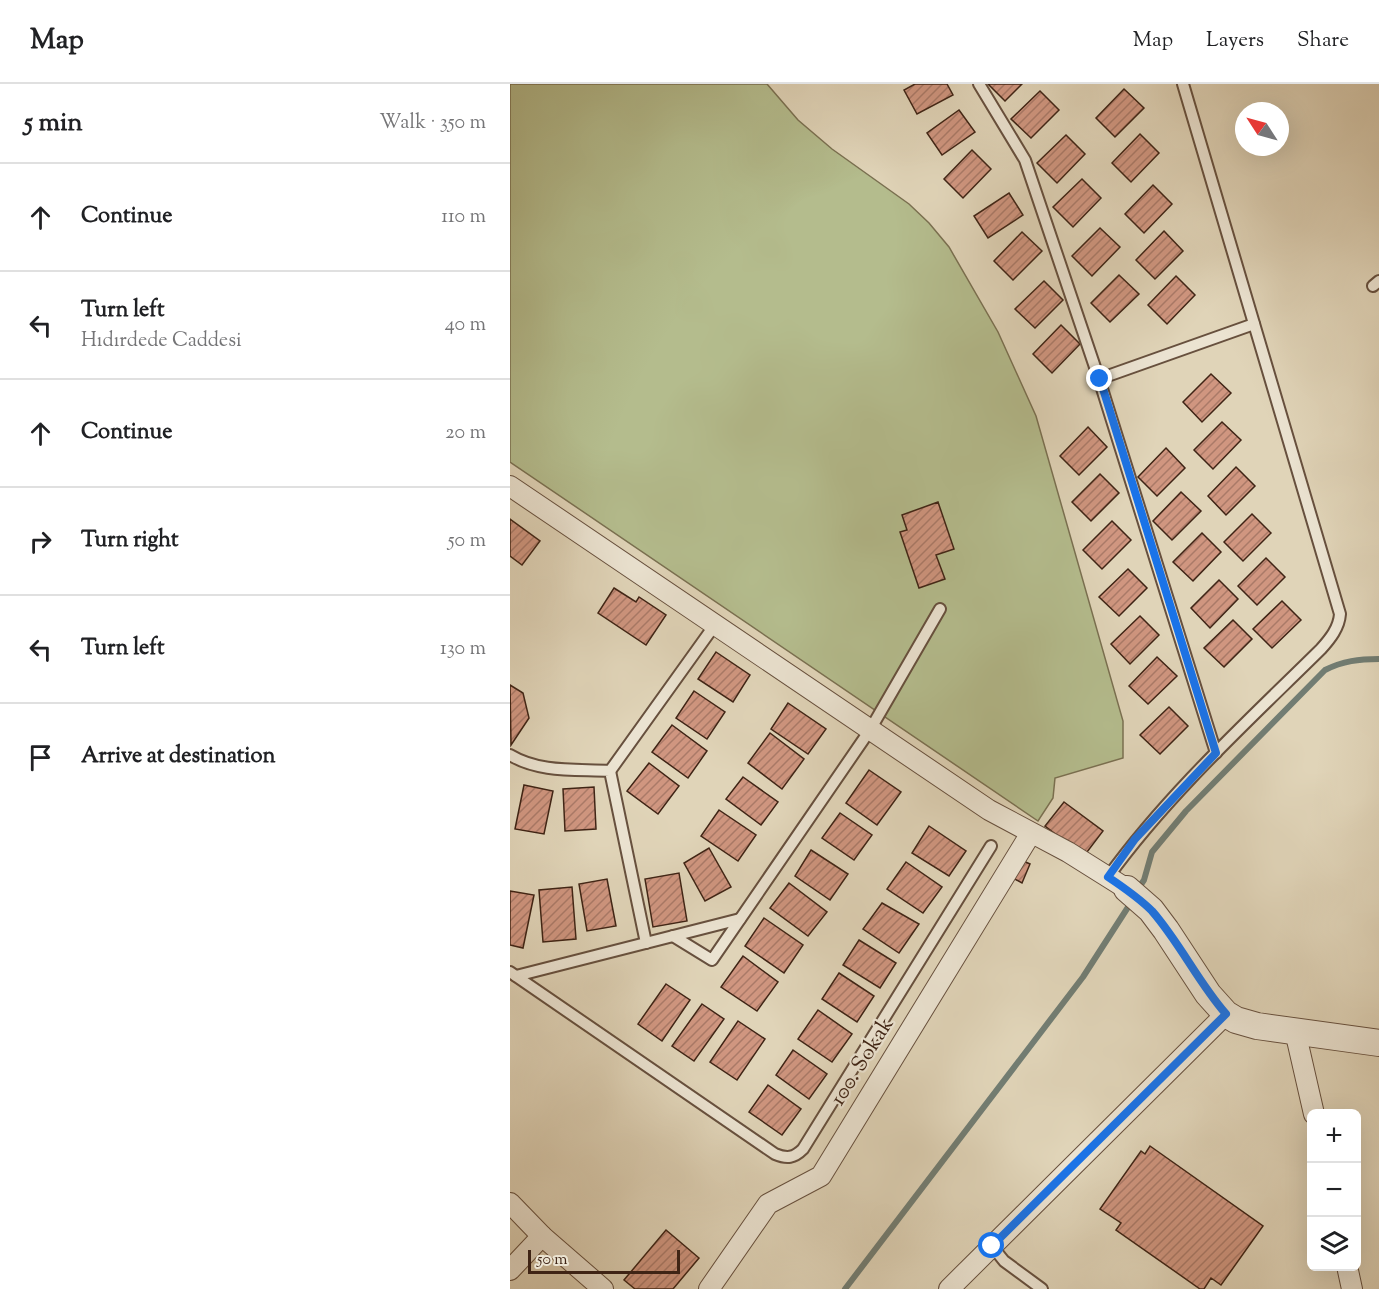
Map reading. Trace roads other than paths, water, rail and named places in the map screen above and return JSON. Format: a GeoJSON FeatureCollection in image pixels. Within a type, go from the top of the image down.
{"type":"FeatureCollection","features":[{"type":"Feature","properties":{"kind":"street"},"geometry":{"type":"LineString","coordinates":[[510,486],[989,810],[1068,852],[1117,883],[1151,910],[1167,930],[1208,994],[1226,1014],[1236,1020],[1257,1026],[1379,1043]]}},
{"type":"Feature","properties":{"kind":"street","name":"100. Sokak"},"geometry":{"type":"LineString","coordinates":[[709,1289],[768,1204],[821,1176],[1031,834]]}},
{"type":"Feature","properties":{"kind":"street"},"geometry":{"type":"LineString","coordinates":[[949,1289],[1226,1014]]}},
{"type":"Feature","properties":{"kind":"street"},"geometry":{"type":"LineString","coordinates":[[1295,1031],[1313,1109]]}},
{"type":"Feature","properties":{"kind":"street"},"geometry":{"type":"LineString","coordinates":[[510,1203],[542,1236],[603,1289]]}},
{"type":"Feature","properties":{"kind":"street"},"geometry":{"type":"LineString","coordinates":[[510,1270],[542,1236]]}},
{"type":"Feature","properties":{"kind":"street"},"geometry":{"type":"LineString","coordinates":[[1348,1271],[1352,1289]]}},
{"type":"Feature","properties":{"kind":"lane"},"geometry":{"type":"LineString","coordinates":[[979,84],[1025,160],[1100,379],[1216,753]]}},
{"type":"Feature","properties":{"kind":"lane"},"geometry":{"type":"LineString","coordinates":[[1117,883],[1135,839],[1216,753],[1321,649],[1339,623],[1340,614],[1183,84]]}},
{"type":"Feature","properties":{"kind":"lane"},"geometry":{"type":"LineString","coordinates":[[1100,379],[1254,324]]}},
{"type":"Feature","properties":{"kind":"lane"},"geometry":{"type":"LineString","coordinates":[[673,936],[712,960],[870,730],[940,609]]}},
{"type":"Feature","properties":{"kind":"lane"},"geometry":{"type":"LineString","coordinates":[[645,943],[610,771],[714,626]]}},
{"type":"Feature","properties":{"kind":"lane"},"geometry":{"type":"LineString","coordinates":[[510,755],[538,767],[610,771]]}},
{"type":"Feature","properties":{"kind":"lane"},"geometry":{"type":"LineString","coordinates":[[513,974],[775,1154],[791,1157],[803,1149],[991,846]]}},
{"type":"Feature","properties":{"kind":"lane"},"geometry":{"type":"LineString","coordinates":[[513,974],[740,918]]}},
{"type":"Feature","properties":{"kind":"lane"},"geometry":{"type":"LineString","coordinates":[[992,1246],[1004,1261],[1042,1289]]}},
{"type":"Feature","properties":{"kind":"waterway"},"geometry":{"type":"LineString","coordinates":[[1138,889],[1144,880],[1152,852],[1186,811],[1325,670],[1351,661],[1379,659]]}},
{"type":"Feature","properties":{"kind":"waterway"},"geometry":{"type":"LineString","coordinates":[[845,1289],[1083,977],[1132,901]]}}]}
